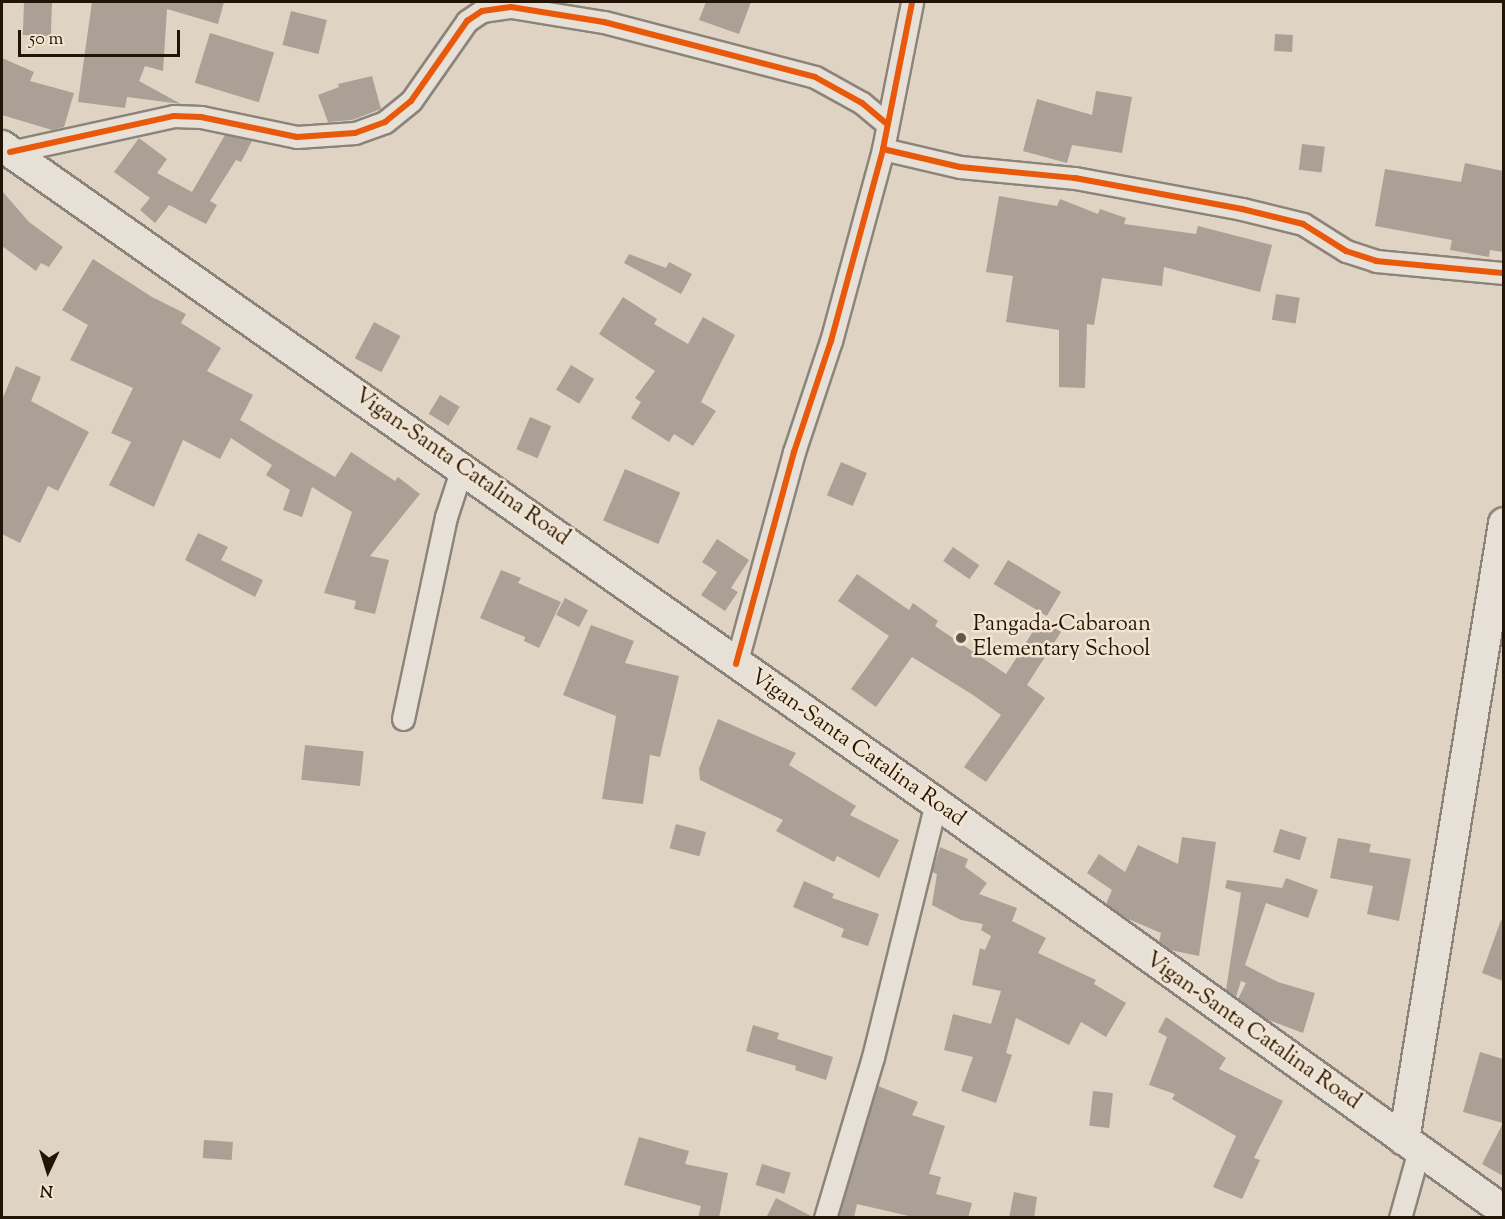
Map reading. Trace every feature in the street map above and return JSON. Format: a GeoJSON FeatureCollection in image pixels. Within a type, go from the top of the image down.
{"type":"FeatureCollection","features":[{"type":"Feature","properties":{"kind":"main road","name":"Vigan-Santa Catalina Road"},"geometry":{"type":"LineString","coordinates":[[6,149],[936,803],[1503,1211]]}},
{"type":"Feature","properties":{"kind":"main road"},"geometry":{"type":"LineString","coordinates":[[1411,1145],[1494,635],[1503,523]]}},
{"type":"Feature","properties":{"kind":"street"},"geometry":{"type":"LineString","coordinates":[[736,664],[883,149],[886,123],[912,2]]}},
{"type":"Feature","properties":{"kind":"street"},"geometry":{"type":"LineString","coordinates":[[6,149],[174,116],[201,117],[297,137],[355,133],[385,122],[411,101],[467,21],[482,11],[511,7],[604,22],[793,70],[842,90],[886,123]]}},
{"type":"Feature","properties":{"kind":"street"},"geometry":{"type":"LineString","coordinates":[[883,149],[960,167],[1075,178],[1242,209],[1303,224],[1346,251],[1376,261],[1503,273]]}},
{"type":"Feature","properties":{"kind":"street"},"geometry":{"type":"LineString","coordinates":[[403,719],[446,516],[462,468]]}},
{"type":"Feature","properties":{"kind":"street"},"geometry":{"type":"LineString","coordinates":[[825,1218],[873,1058],[936,803]]}},
{"type":"Feature","properties":{"kind":"street"},"geometry":{"type":"LineString","coordinates":[[1400,1218],[1411,1145]]}},
{"type":"Feature","properties":{"kind":"building"},"geometry":{"type":"Polygon","coordinates":[[[24,2],[52,3],[51,36],[23,35],[24,2]]]}},
{"type":"Feature","properties":{"kind":"building"},"geometry":{"type":"Polygon","coordinates":[[[92,2],[224,2],[218,24],[167,9],[163,71],[145,66],[139,81],[181,104],[127,97],[125,108],[78,102],[92,2]]]}},
{"type":"Feature","properties":{"kind":"building"},"geometry":{"type":"Polygon","coordinates":[[[706,2],[751,2],[739,34],[699,20],[706,2]]]}},
{"type":"Feature","properties":{"kind":"building"},"geometry":{"type":"Polygon","coordinates":[[[291,11],[327,20],[318,54],[283,45],[291,11]]]}},
{"type":"Feature","properties":{"kind":"building"},"geometry":{"type":"Polygon","coordinates":[[[210,33],[274,53],[259,102],[195,83],[210,33]]]}},
{"type":"Feature","properties":{"kind":"building"},"geometry":{"type":"Polygon","coordinates":[[[1275,34],[1293,35],[1292,52],[1274,51],[1275,34]]]}},
{"type":"Feature","properties":{"kind":"building"},"geometry":{"type":"Polygon","coordinates":[[[2,58],[34,72],[30,81],[74,93],[64,127],[52,130],[2,115],[2,58]]]}},
{"type":"Feature","properties":{"kind":"building"},"geometry":{"type":"Polygon","coordinates":[[[372,76],[381,109],[352,120],[328,122],[318,95],[339,87],[338,84],[372,76]]]}},
{"type":"Feature","properties":{"kind":"building"},"geometry":{"type":"Polygon","coordinates":[[[1096,91],[1132,97],[1122,153],[1072,145],[1067,163],[1023,151],[1037,99],[1092,115],[1096,91]]]}},
{"type":"Feature","properties":{"kind":"building"},"geometry":{"type":"Polygon","coordinates":[[[225,135],[252,141],[241,162],[236,160],[210,201],[217,205],[206,224],[169,205],[155,223],[140,210],[150,198],[114,172],[139,138],[167,159],[157,173],[192,192],[225,135]]]}},
{"type":"Feature","properties":{"kind":"building"},"geometry":{"type":"Polygon","coordinates":[[[1302,144],[1325,147],[1322,173],[1299,170],[1302,144]]]}},
{"type":"Feature","properties":{"kind":"building"},"geometry":{"type":"Polygon","coordinates":[[[1465,163],[1503,171],[1503,252],[1490,250],[1489,257],[1450,250],[1452,240],[1375,226],[1385,169],[1461,182],[1465,163]]]}},
{"type":"Feature","properties":{"kind":"building"},"geometry":{"type":"Polygon","coordinates":[[[2,191],[29,222],[63,247],[49,267],[41,263],[36,271],[2,246],[2,191]]]}},
{"type":"Feature","properties":{"kind":"building"},"geometry":{"type":"Polygon","coordinates":[[[999,196],[1057,206],[1060,199],[1098,214],[1100,209],[1126,218],[1124,224],[1196,234],[1198,226],[1272,245],[1260,292],[1164,267],[1162,286],[1102,278],[1094,325],[1087,324],[1085,388],[1059,387],[1059,330],[1006,322],[1013,276],[986,272],[999,196]]]}},
{"type":"Feature","properties":{"kind":"building"},"geometry":{"type":"Polygon","coordinates":[[[629,254],[666,268],[669,262],[692,274],[681,294],[624,263],[629,254]]]}},
{"type":"Feature","properties":{"kind":"building"},"geometry":{"type":"Polygon","coordinates":[[[93,259],[152,297],[186,314],[181,323],[221,348],[207,371],[253,395],[240,420],[335,477],[351,452],[395,481],[398,477],[420,494],[370,556],[389,560],[375,614],[354,609],[356,601],[324,593],[352,512],[312,487],[302,517],[283,510],[290,490],[266,475],[272,465],[231,438],[220,459],[183,440],[154,507],[109,485],[131,442],[111,433],[133,388],[70,360],[88,325],[62,310],[93,259]]]}},
{"type":"Feature","properties":{"kind":"building"},"geometry":{"type":"Polygon","coordinates":[[[1276,294],[1300,298],[1296,323],[1272,320],[1276,294]]]}},
{"type":"Feature","properties":{"kind":"building"},"geometry":{"type":"Polygon","coordinates":[[[623,297],[657,319],[654,324],[688,344],[703,317],[735,335],[701,402],[716,411],[693,446],[674,434],[669,442],[631,418],[641,402],[635,398],[655,371],[599,334],[623,297]]]}},
{"type":"Feature","properties":{"kind":"building"},"geometry":{"type":"Polygon","coordinates":[[[374,322],[400,336],[381,372],[355,358],[374,322]]]}},
{"type":"Feature","properties":{"kind":"building"},"geometry":{"type":"Polygon","coordinates":[[[571,365],[594,379],[579,404],[556,390],[571,365]]]}},
{"type":"Feature","properties":{"kind":"building"},"geometry":{"type":"Polygon","coordinates":[[[16,366],[41,377],[31,401],[89,432],[58,491],[48,486],[20,543],[2,534],[2,400],[16,366]]]}},
{"type":"Feature","properties":{"kind":"building"},"geometry":{"type":"Polygon","coordinates":[[[440,395],[460,407],[448,426],[429,414],[440,395]]]}},
{"type":"Feature","properties":{"kind":"building"},"geometry":{"type":"Polygon","coordinates":[[[530,417],[551,426],[537,458],[516,449],[530,417]]]}},
{"type":"Feature","properties":{"kind":"building"},"geometry":{"type":"Polygon","coordinates":[[[841,462],[867,473],[853,506],[827,495],[841,462]]]}},
{"type":"Feature","properties":{"kind":"building"},"geometry":{"type":"Polygon","coordinates":[[[625,469],[680,492],[658,544],[603,521],[625,469]]]}},
{"type":"Feature","properties":{"kind":"building"},"geometry":{"type":"Polygon","coordinates":[[[198,533],[228,547],[221,560],[263,580],[255,597],[185,560],[198,533]]]}},
{"type":"Feature","properties":{"kind":"building"},"geometry":{"type":"Polygon","coordinates":[[[717,539],[749,560],[731,588],[738,592],[725,611],[701,595],[717,572],[702,562],[717,539]]]}},
{"type":"Feature","properties":{"kind":"building"},"geometry":{"type":"Polygon","coordinates":[[[953,547],[979,565],[969,579],[943,561],[953,547]]]}},
{"type":"Feature","properties":{"kind":"building"},"geometry":{"type":"Polygon","coordinates":[[[1008,560],[1061,592],[1047,616],[994,584],[1008,560]]]}},
{"type":"Feature","properties":{"kind":"building"},"geometry":{"type":"Polygon","coordinates":[[[501,570],[521,578],[518,583],[561,602],[539,648],[524,641],[525,637],[480,618],[501,570]]]}},
{"type":"Feature","properties":{"kind":"building"},"geometry":{"type":"Polygon","coordinates":[[[857,574],[909,610],[913,603],[938,621],[935,626],[1006,674],[1041,619],[1061,632],[1027,685],[1045,698],[986,782],[964,767],[1001,715],[973,695],[912,657],[876,707],[851,689],[889,636],[838,601],[857,574]]]}},
{"type":"Feature","properties":{"kind":"building"},"geometry":{"type":"Polygon","coordinates":[[[565,598],[588,610],[579,627],[556,615],[565,598]]]}},
{"type":"Feature","properties":{"kind":"building"},"geometry":{"type":"Polygon","coordinates":[[[591,625],[634,641],[625,663],[679,676],[660,757],[650,755],[643,804],[602,799],[616,716],[563,695],[591,625]]]}},
{"type":"Feature","properties":{"kind":"building"},"geometry":{"type":"Polygon","coordinates":[[[718,719],[796,753],[789,765],[856,806],[850,815],[899,840],[879,878],[837,856],[834,862],[776,831],[783,820],[700,780],[699,769],[718,719]]]}},
{"type":"Feature","properties":{"kind":"building"},"geometry":{"type":"Polygon","coordinates":[[[305,745],[364,751],[360,786],[301,780],[305,745]]]}},
{"type":"Feature","properties":{"kind":"building"},"geometry":{"type":"Polygon","coordinates":[[[676,824],[706,832],[699,856],[670,848],[676,824]]]}},
{"type":"Feature","properties":{"kind":"building"},"geometry":{"type":"Polygon","coordinates":[[[1280,829],[1307,837],[1300,860],[1273,852],[1280,829]]]}},
{"type":"Feature","properties":{"kind":"building"},"geometry":{"type":"Polygon","coordinates":[[[1182,837],[1216,842],[1199,956],[1170,950],[1159,942],[1161,933],[1126,918],[1106,904],[1112,890],[1087,873],[1099,854],[1125,872],[1138,845],[1178,864],[1182,837]]]}},
{"type":"Feature","properties":{"kind":"building"},"geometry":{"type":"Polygon","coordinates":[[[1338,838],[1371,844],[1369,852],[1411,859],[1399,921],[1367,914],[1373,886],[1330,878],[1338,838]]]}},
{"type":"Feature","properties":{"kind":"building"},"geometry":{"type":"Polygon","coordinates":[[[940,847],[968,859],[965,867],[987,883],[979,894],[1017,908],[1012,921],[1046,938],[1038,953],[1096,980],[1094,984],[1126,1003],[1106,1037],[1081,1022],[1069,1045],[1016,1018],[1006,1053],[1012,1055],[996,1103],[961,1091],[973,1057],[944,1050],[953,1014],[991,1024],[1001,991],[972,985],[980,948],[985,950],[991,936],[981,930],[983,924],[961,920],[932,905],[937,874],[932,872],[940,847]]]}},
{"type":"Feature","properties":{"kind":"building"},"geometry":{"type":"Polygon","coordinates":[[[1286,878],[1318,890],[1308,918],[1266,903],[1245,965],[1278,982],[1315,993],[1303,1033],[1266,1019],[1238,999],[1246,983],[1241,981],[1236,997],[1226,990],[1241,893],[1225,888],[1227,880],[1282,888],[1286,878]]]}},
{"type":"Feature","properties":{"kind":"building"},"geometry":{"type":"Polygon","coordinates":[[[804,881],[834,894],[832,898],[879,914],[868,946],[841,937],[844,929],[793,907],[804,881]]]}},
{"type":"Feature","properties":{"kind":"building"},"geometry":{"type":"Polygon","coordinates":[[[1501,920],[1503,921],[1503,981],[1482,973],[1501,920]]]}},
{"type":"Feature","properties":{"kind":"building"},"geometry":{"type":"Polygon","coordinates":[[[1166,1017],[1226,1058],[1219,1069],[1283,1101],[1254,1158],[1260,1160],[1242,1199],[1213,1187],[1236,1136],[1172,1099],[1175,1094],[1149,1085],[1167,1037],[1158,1032],[1166,1017]]]}},
{"type":"Feature","properties":{"kind":"building"},"geometry":{"type":"Polygon","coordinates":[[[753,1025],[779,1033],[777,1039],[833,1057],[826,1080],[795,1070],[796,1066],[746,1051],[753,1025]]]}},
{"type":"Feature","properties":{"kind":"building"},"geometry":{"type":"Polygon","coordinates":[[[1480,1052],[1503,1059],[1503,1123],[1463,1112],[1480,1052]]]}},
{"type":"Feature","properties":{"kind":"building"},"geometry":{"type":"Polygon","coordinates":[[[878,1086],[918,1102],[912,1115],[945,1126],[929,1174],[941,1177],[936,1194],[972,1203],[968,1218],[913,1217],[857,1204],[854,1218],[838,1218],[878,1086]]]}},
{"type":"Feature","properties":{"kind":"building"},"geometry":{"type":"Polygon","coordinates":[[[1093,1091],[1113,1093],[1109,1128],[1089,1126],[1093,1091]]]}},
{"type":"Feature","properties":{"kind":"building"},"geometry":{"type":"Polygon","coordinates":[[[1503,1123],[1503,1176],[1482,1164],[1503,1123]]]}},
{"type":"Feature","properties":{"kind":"building"},"geometry":{"type":"Polygon","coordinates":[[[639,1137],[689,1151],[685,1164],[728,1173],[719,1218],[698,1218],[701,1206],[624,1185],[639,1137]]]}},
{"type":"Feature","properties":{"kind":"building"},"geometry":{"type":"Polygon","coordinates":[[[204,1140],[233,1142],[232,1160],[203,1158],[204,1140]]]}},
{"type":"Feature","properties":{"kind":"building"},"geometry":{"type":"Polygon","coordinates":[[[762,1164],[791,1173],[784,1194],[756,1185],[762,1164]]]}},
{"type":"Feature","properties":{"kind":"building"},"geometry":{"type":"Polygon","coordinates":[[[1014,1192],[1037,1197],[1034,1218],[1009,1218],[1014,1192]]]}},
{"type":"Feature","properties":{"kind":"building"},"geometry":{"type":"Polygon","coordinates":[[[776,1198],[813,1217],[813,1218],[766,1218],[776,1198]]]}},
{"type":"Feature","properties":{"kind":"cycle path"},"geometry":{"type":"LineString","coordinates":[[736,664],[794,452],[831,341],[883,149],[912,2]]}},
{"type":"Feature","properties":{"kind":"cycle path"},"geometry":{"type":"LineString","coordinates":[[10,152],[174,116],[201,117],[297,137],[355,133],[385,122],[411,101],[467,21],[482,11],[511,7],[604,22],[815,77],[862,103],[886,123]]}},
{"type":"Feature","properties":{"kind":"cycle path"},"geometry":{"type":"LineString","coordinates":[[883,149],[960,167],[1075,178],[1242,209],[1303,224],[1346,251],[1376,261],[1504,273]]}},
{"type":"Feature","properties":{"kind":"place","name":"Pangada-Cabaroan Elementary School"},"geometry":{"type":"Point","coordinates":[961,638]}}]}
